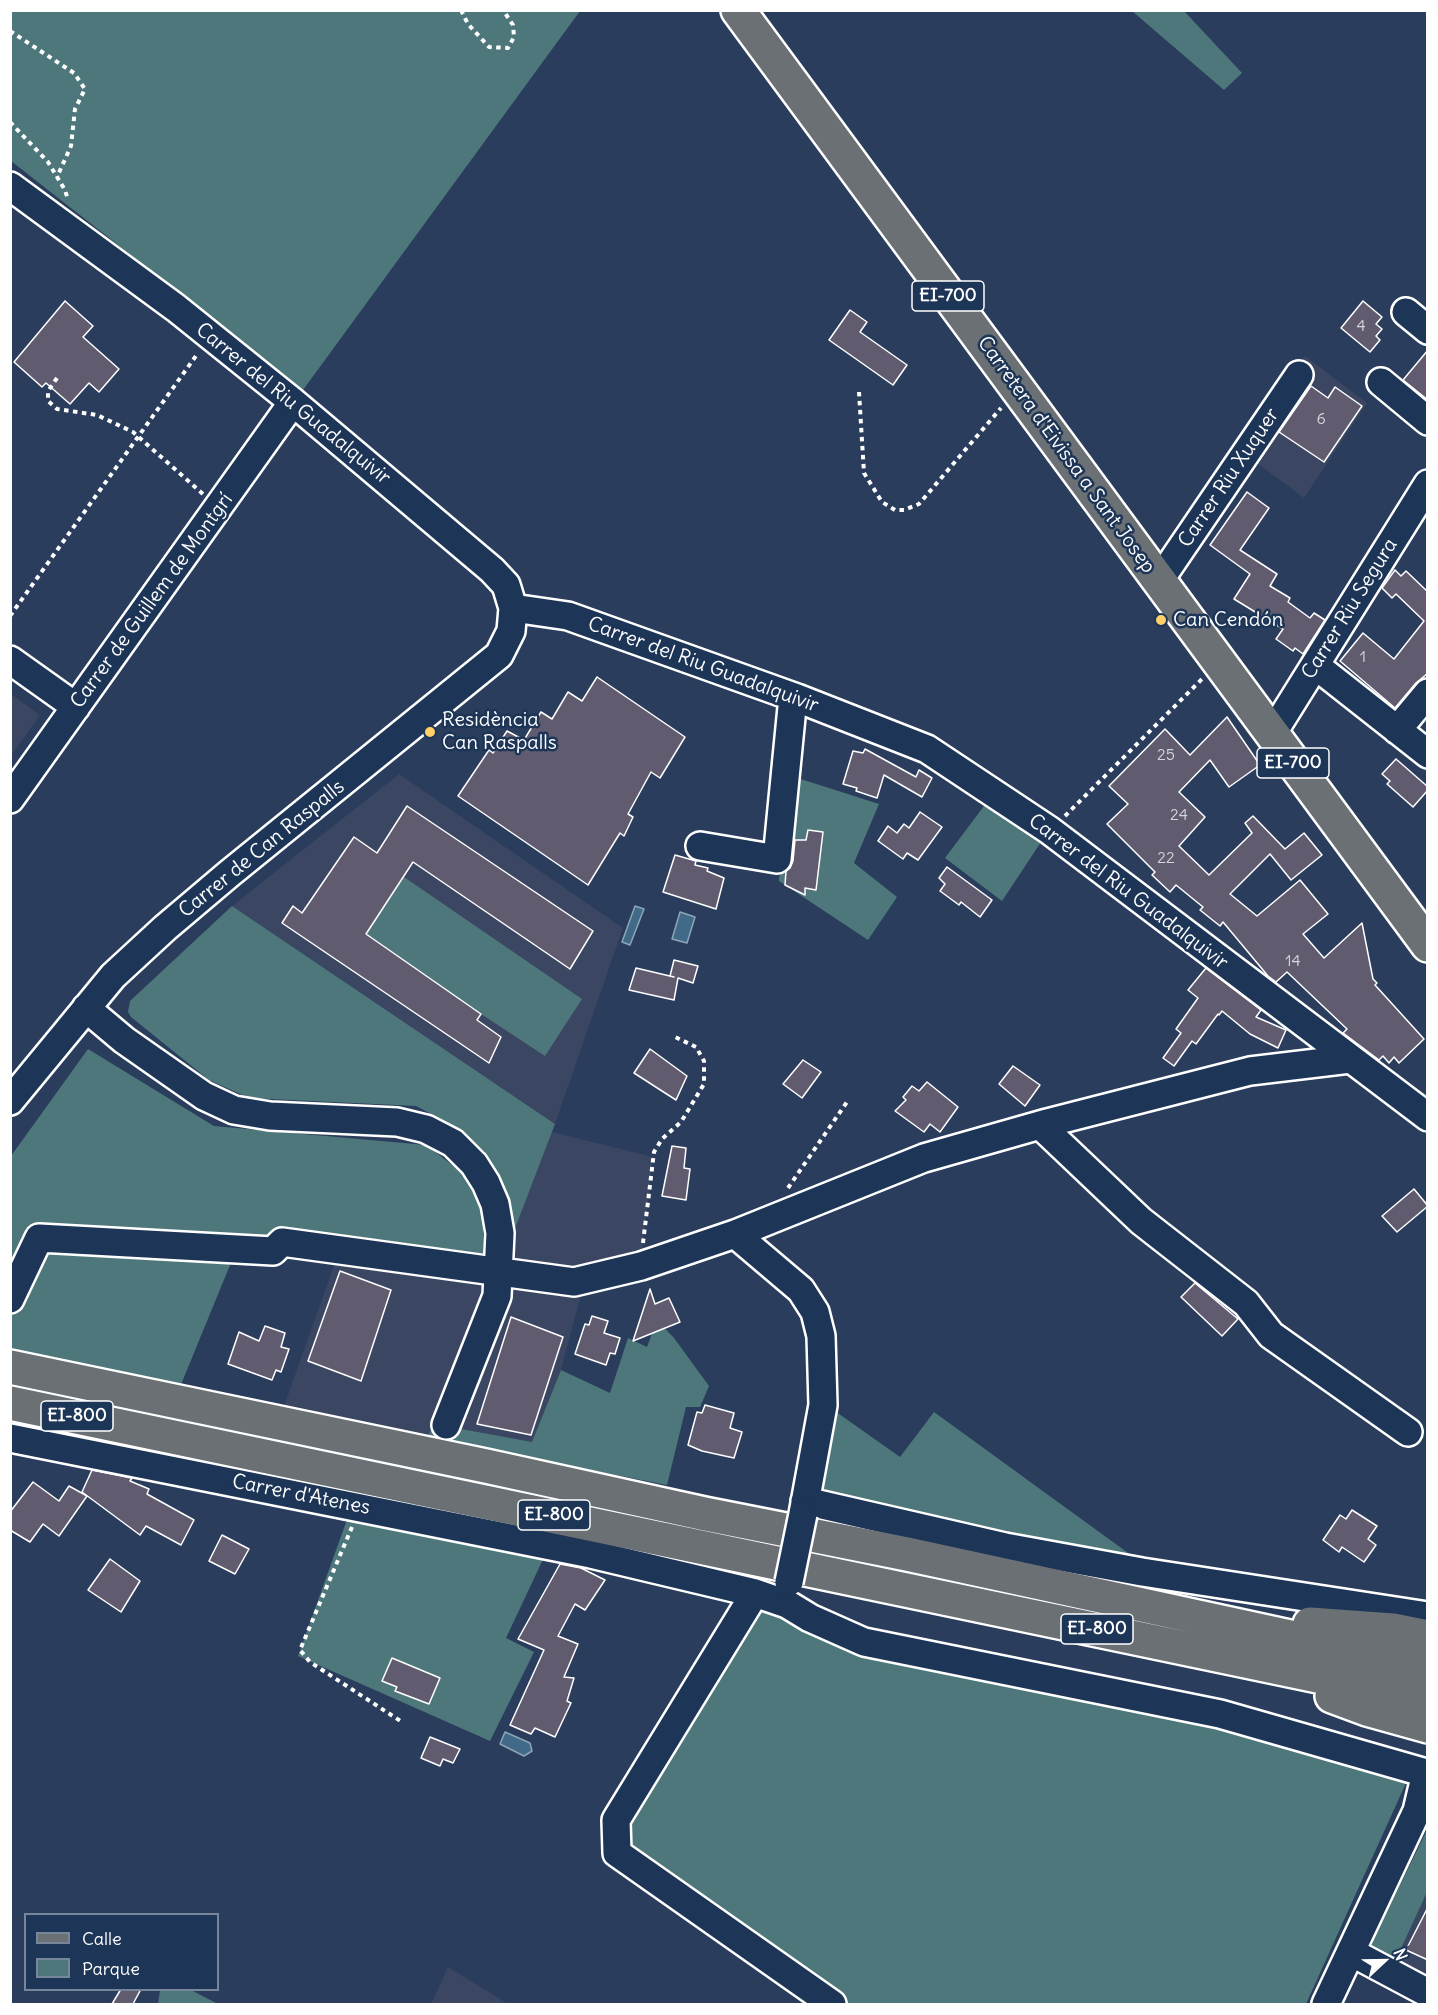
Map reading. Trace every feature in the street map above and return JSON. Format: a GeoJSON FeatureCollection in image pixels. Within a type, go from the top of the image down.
{"type":"FeatureCollection","features":[{"type":"Feature","properties":{"kind":"main road","name":"Carretera d'Eivissa a Sant Josep"},"geometry":{"type":"LineString","coordinates":[[738,10],[1159,581]]}},
{"type":"Feature","properties":{"kind":"main road","name":"EI-700"},"geometry":{"type":"LineString","coordinates":[[1159,581],[1428,945]]}},
{"type":"Feature","properties":{"kind":"main road","name":"EI-800"},"geometry":{"type":"LineString","coordinates":[[10,1367],[705,1514],[907,1554],[1428,1667]]}},
{"type":"Feature","properties":{"kind":"main road","name":"EI-800"},"geometry":{"type":"LineString","coordinates":[[10,1403],[1428,1699]]}},
{"type":"Feature","properties":{"kind":"main road","name":"EI-800"},"geometry":{"type":"LineString","coordinates":[[1195,1616],[1393,1630],[1428,1637]]}},
{"type":"Feature","properties":{"kind":"main road","name":"EI-800"},"geometry":{"type":"LineString","coordinates":[[1230,1658],[1366,1709],[1428,1726]]}},
{"type":"Feature","properties":{"kind":"street","name":"Carrer del Riu Guadalquivir"},"geometry":{"type":"LineString","coordinates":[[10,186],[211,336],[293,402],[492,570],[506,585],[513,608],[568,616],[793,697],[927,749],[1049,830],[1428,1117]]}},
{"type":"Feature","properties":{"kind":"street"},"geometry":{"type":"LineString","coordinates":[[1406,312],[1428,330]]}},
{"type":"Feature","properties":{"kind":"street","name":"Carrer Riu Xuquer"},"geometry":{"type":"LineString","coordinates":[[1159,581],[1299,375]]}},
{"type":"Feature","properties":{"kind":"street"},"geometry":{"type":"LineString","coordinates":[[1381,382],[1428,421]]}},
{"type":"Feature","properties":{"kind":"street","name":"Carrer de Guillem de Montgrí"},"geometry":{"type":"LineString","coordinates":[[10,799],[293,402]]}},
{"type":"Feature","properties":{"kind":"street","name":"Carrer Riu Segura"},"geometry":{"type":"LineString","coordinates":[[1272,734],[1428,484]]}},
{"type":"Feature","properties":{"kind":"street","name":"Carrer de Can Raspalls"},"geometry":{"type":"LineString","coordinates":[[10,1101],[113,976],[190,907],[500,655],[511,631],[513,608]]}},
{"type":"Feature","properties":{"kind":"street"},"geometry":{"type":"LineString","coordinates":[[10,660],[76,707]]}},
{"type":"Feature","properties":{"kind":"street"},"geometry":{"type":"LineString","coordinates":[[1315,665],[1428,754]]}},
{"type":"Feature","properties":{"kind":"street"},"geometry":{"type":"LineString","coordinates":[[1397,730],[1428,693]]}},
{"type":"Feature","properties":{"kind":"street"},"geometry":{"type":"LineString","coordinates":[[700,846],[777,859],[793,697]]}},
{"type":"Feature","properties":{"kind":"street"},"geometry":{"type":"LineString","coordinates":[[86,1008],[124,1040],[204,1096],[234,1110],[270,1116],[397,1122],[426,1128],[453,1143],[474,1164],[495,1204],[500,1233],[497,1296],[446,1425]]}},
{"type":"Feature","properties":{"kind":"street"},"geometry":{"type":"LineString","coordinates":[[10,1299],[39,1238],[273,1251],[282,1242],[574,1282],[641,1266],[735,1234],[924,1158],[1040,1125],[1250,1071],[1350,1059]]}},
{"type":"Feature","properties":{"kind":"street"},"geometry":{"type":"LineString","coordinates":[[1040,1125],[1142,1221],[1246,1303],[1271,1335],[1408,1432]]}},
{"type":"Feature","properties":{"kind":"street"},"geometry":{"type":"LineString","coordinates":[[735,1234],[801,1290],[815,1312],[821,1336],[823,1405],[788,1593]]}},
{"type":"Feature","properties":{"kind":"street","name":"Carrer d'Atenes"},"geometry":{"type":"LineString","coordinates":[[10,1438],[591,1554],[755,1593],[788,1593],[810,1618],[864,1642],[1220,1714],[1427,1773]]}},
{"type":"Feature","properties":{"kind":"street"},"geometry":{"type":"LineString","coordinates":[[804,1507],[1142,1572],[1428,1616]]}},
{"type":"Feature","properties":{"kind":"street"},"geometry":{"type":"LineString","coordinates":[[755,1593],[616,1820],[617,1853],[832,2004]]}},
{"type":"Feature","properties":{"kind":"street"},"geometry":{"type":"LineString","coordinates":[[1326,2004],[1417,1811],[1427,1773]]}},
{"type":"Feature","properties":{"kind":"street"},"geometry":{"type":"LineString","coordinates":[[1351,1952],[1428,1993]]}},
{"type":"Feature","properties":{"kind":"path"},"geometry":{"type":"LineString","coordinates":[[462,10],[468,24],[489,47],[508,48],[514,37],[513,25],[503,10]]}},
{"type":"Feature","properties":{"kind":"path"},"geometry":{"type":"LineString","coordinates":[[10,31],[74,73],[85,89],[75,109],[71,146],[57,177]]}},
{"type":"Feature","properties":{"kind":"path"},"geometry":{"type":"LineString","coordinates":[[10,122],[48,162],[57,177],[68,200],[57,220]]}},
{"type":"Feature","properties":{"kind":"path"},"geometry":{"type":"LineString","coordinates":[[10,616],[211,336]]}},
{"type":"Feature","properties":{"kind":"path"},"geometry":{"type":"LineString","coordinates":[[57,378],[48,391],[48,401],[57,409],[97,415],[133,432],[218,508]]}},
{"type":"Feature","properties":{"kind":"path"},"geometry":{"type":"LineString","coordinates":[[859,392],[864,473],[882,502],[895,510],[904,510],[920,504],[1017,389]]}},
{"type":"Feature","properties":{"kind":"path"},"geometry":{"type":"LineString","coordinates":[[1061,820],[1199,681]]}},
{"type":"Feature","properties":{"kind":"path"},"geometry":{"type":"LineString","coordinates":[[641,1266],[654,1152],[662,1139],[681,1122],[704,1084],[704,1061],[696,1047],[673,1036]]}},
{"type":"Feature","properties":{"kind":"path"},"geometry":{"type":"LineString","coordinates":[[787,1189],[849,1099]]}},
{"type":"Feature","properties":{"kind":"path"},"geometry":{"type":"LineString","coordinates":[[360,1507],[300,1650],[310,1662],[402,1722]]}},
{"type":"Feature","properties":{"kind":"shaded area"},"geometry":{"type":"Polygon","coordinates":[[[1305,356],[1367,403],[1304,498],[1238,449],[1305,356]]]}},
{"type":"Feature","properties":{"kind":"shaded area"},"geometry":{"type":"Polygon","coordinates":[[[11,694],[40,715],[11,756],[11,694]]]}},
{"type":"Feature","properties":{"kind":"shaded area"},"geometry":{"type":"Polygon","coordinates":[[[399,774],[623,928],[555,1124],[232,906],[399,774]]]}},
{"type":"Feature","properties":{"kind":"shaded area"},"geometry":{"type":"Polygon","coordinates":[[[635,906],[644,909],[630,945],[622,942],[635,906]]]}},
{"type":"Feature","properties":{"kind":"shaded area"},"geometry":{"type":"Polygon","coordinates":[[[680,912],[695,917],[687,943],[672,939],[680,912]]]}},
{"type":"Feature","properties":{"kind":"shaded area"},"geometry":{"type":"Polygon","coordinates":[[[552,1132],[653,1157],[642,1253],[588,1269],[561,1370],[532,1443],[434,1425],[427,1438],[283,1409],[343,1240],[484,1254],[512,1265],[511,1239],[552,1132]]]}},
{"type":"Feature","properties":{"kind":"shaded area"},"geometry":{"type":"Polygon","coordinates":[[[505,1732],[530,1743],[532,1751],[524,1756],[500,1744],[505,1732]]]}},
{"type":"Feature","properties":{"kind":"shaded area"},"geometry":{"type":"Polygon","coordinates":[[[1427,1892],[1427,1982],[1394,1964],[1427,1892]]]}},
{"type":"Feature","properties":{"kind":"shaded area"},"geometry":{"type":"Polygon","coordinates":[[[448,1967],[508,2004],[431,2004],[448,1967]]]}},
{"type":"Feature","properties":{"kind":"green space"},"geometry":{"type":"Polygon","coordinates":[[[10,11],[580,11],[303,390],[11,161],[10,11]]]}},
{"type":"Feature","properties":{"kind":"green space"},"geometry":{"type":"Polygon","coordinates":[[[1132,11],[1184,11],[1242,73],[1224,90],[1132,11]]]}},
{"type":"Feature","properties":{"kind":"green space"},"geometry":{"type":"Polygon","coordinates":[[[785,774],[879,804],[854,863],[897,897],[868,940],[779,881],[785,774]]]}},
{"type":"Feature","properties":{"kind":"green space"},"geometry":{"type":"Polygon","coordinates":[[[993,794],[1049,830],[1002,901],[945,858],[993,794]]]}},
{"type":"Feature","properties":{"kind":"green space"},"geometry":{"type":"Polygon","coordinates":[[[404,877],[582,999],[545,1056],[366,934],[404,877]]]}},
{"type":"Feature","properties":{"kind":"green space"},"geometry":{"type":"Polygon","coordinates":[[[232,906],[555,1124],[511,1239],[500,1184],[484,1151],[454,1126],[416,1106],[249,1098],[209,1080],[131,1017],[128,1012],[130,1001],[232,906]]]}},
{"type":"Feature","properties":{"kind":"green space"},"geometry":{"type":"Polygon","coordinates":[[[88,1049],[214,1126],[426,1145],[463,1173],[483,1211],[484,1254],[271,1233],[268,1253],[237,1248],[180,1387],[11,1350],[11,1156],[88,1049]]]}},
{"type":"Feature","properties":{"kind":"green space"},"geometry":{"type":"Polygon","coordinates":[[[657,1320],[674,1338],[709,1386],[700,1407],[686,1407],[667,1485],[427,1438],[434,1424],[532,1442],[561,1370],[610,1393],[628,1338],[647,1347],[657,1320]]]}},
{"type":"Feature","properties":{"kind":"green space"},"geometry":{"type":"Polygon","coordinates":[[[832,1409],[900,1457],[934,1412],[1135,1558],[1131,1562],[816,1494],[832,1409]]]}},
{"type":"Feature","properties":{"kind":"green space"},"geometry":{"type":"Polygon","coordinates":[[[349,1514],[546,1553],[506,1638],[534,1652],[490,1741],[298,1656],[349,1514]]]}},
{"type":"Feature","properties":{"kind":"green space"},"geometry":{"type":"Polygon","coordinates":[[[761,1605],[1213,1723],[1406,1783],[1306,2004],[846,2004],[623,1848],[625,1818],[761,1605]]]}},
{"type":"Feature","properties":{"kind":"green space"},"geometry":{"type":"Polygon","coordinates":[[[1427,1830],[1427,1892],[1394,1964],[1378,1958],[1372,1945],[1427,1830]]]}},
{"type":"Feature","properties":{"kind":"green space"},"geometry":{"type":"Polygon","coordinates":[[[160,1991],[193,1991],[218,2004],[158,2004],[160,1991]]]}},
{"type":"Feature","properties":{"kind":"building"},"geometry":{"type":"Polygon","coordinates":[[[65,301],[93,326],[83,337],[119,369],[99,392],[89,383],[70,404],[46,383],[42,387],[14,362],[65,301]]]}},
{"type":"Feature","properties":{"kind":"building"},"geometry":{"type":"Polygon","coordinates":[[[1363,301],[1382,317],[1376,324],[1382,329],[1376,336],[1380,340],[1370,352],[1341,328],[1363,301]]]}},
{"type":"Feature","properties":{"kind":"building"},"geometry":{"type":"Polygon","coordinates":[[[850,310],[867,322],[860,332],[907,365],[893,385],[829,340],[850,310]]]}},
{"type":"Feature","properties":{"kind":"building"},"geometry":{"type":"Polygon","coordinates":[[[1428,350],[1428,400],[1403,380],[1428,350]]]}},
{"type":"Feature","properties":{"kind":"building"},"geometry":{"type":"Polygon","coordinates":[[[1311,386],[1328,398],[1335,387],[1362,406],[1324,462],[1279,432],[1311,386]]]}},
{"type":"Feature","properties":{"kind":"building"},"geometry":{"type":"Polygon","coordinates":[[[1247,492],[1269,508],[1240,550],[1277,574],[1270,586],[1290,598],[1288,602],[1310,618],[1314,613],[1325,620],[1303,654],[1295,648],[1293,651],[1276,639],[1283,629],[1234,599],[1250,574],[1210,545],[1247,492]]]}},
{"type":"Feature","properties":{"kind":"building"},"geometry":{"type":"Polygon","coordinates":[[[1395,570],[1401,576],[1406,571],[1428,592],[1428,673],[1416,683],[1395,708],[1340,661],[1363,633],[1394,659],[1424,621],[1396,594],[1392,598],[1382,588],[1395,570]]]}},
{"type":"Feature","properties":{"kind":"building"},"geometry":{"type":"Polygon","coordinates":[[[597,677],[685,737],[660,778],[651,772],[628,814],[633,817],[624,836],[620,833],[588,885],[458,796],[489,750],[493,753],[507,731],[524,740],[541,712],[552,719],[568,692],[582,701],[597,677]]]}},
{"type":"Feature","properties":{"kind":"building"},"geometry":{"type":"Polygon","coordinates":[[[1227,717],[1260,765],[1229,787],[1210,760],[1179,792],[1205,817],[1179,846],[1209,875],[1252,833],[1245,823],[1253,816],[1285,849],[1304,833],[1322,855],[1291,880],[1270,854],[1230,894],[1257,916],[1300,880],[1328,914],[1303,934],[1324,958],[1362,923],[1373,979],[1377,983],[1375,985],[1424,1039],[1399,1063],[1394,1057],[1389,1063],[1383,1056],[1379,1060],[1343,1033],[1347,1029],[1287,972],[1276,982],[1268,976],[1223,922],[1220,926],[1200,910],[1203,907],[1176,885],[1170,892],[1152,875],[1155,872],[1107,824],[1128,804],[1109,786],[1165,729],[1190,755],[1227,717]]]}},
{"type":"Feature","properties":{"kind":"building"},"geometry":{"type":"Polygon","coordinates":[[[865,749],[916,777],[919,770],[932,778],[922,797],[884,775],[877,798],[843,784],[853,751],[863,753],[865,749]]]}},
{"type":"Feature","properties":{"kind":"building"},"geometry":{"type":"Polygon","coordinates":[[[1396,759],[1428,787],[1413,807],[1387,784],[1390,781],[1382,774],[1396,759]]]}},
{"type":"Feature","properties":{"kind":"building"},"geometry":{"type":"Polygon","coordinates":[[[407,806],[593,931],[570,969],[413,862],[366,934],[481,1014],[477,1020],[501,1037],[489,1063],[282,923],[293,906],[302,913],[354,837],[377,853],[407,806]]]}},
{"type":"Feature","properties":{"kind":"building"},"geometry":{"type":"Polygon","coordinates":[[[920,812],[942,827],[918,860],[907,853],[903,859],[878,841],[888,826],[897,833],[904,824],[909,828],[920,812]]]}},
{"type":"Feature","properties":{"kind":"building"},"geometry":{"type":"Polygon","coordinates":[[[808,830],[823,832],[816,890],[805,888],[805,895],[785,885],[786,871],[793,861],[795,840],[806,840],[808,830]]]}},
{"type":"Feature","properties":{"kind":"building"},"geometry":{"type":"Polygon","coordinates":[[[675,855],[696,861],[695,865],[708,868],[707,871],[724,878],[716,909],[663,892],[675,855]]]}},
{"type":"Feature","properties":{"kind":"building"},"geometry":{"type":"Polygon","coordinates":[[[947,867],[992,900],[980,917],[961,902],[959,905],[940,891],[945,884],[939,878],[947,867]]]}},
{"type":"Feature","properties":{"kind":"building"},"geometry":{"type":"Polygon","coordinates":[[[674,960],[698,966],[693,983],[678,978],[674,1000],[629,990],[636,968],[674,977],[670,976],[674,960]]]}},
{"type":"Feature","properties":{"kind":"building"},"geometry":{"type":"Polygon","coordinates":[[[1206,968],[1261,1010],[1256,1017],[1286,1030],[1278,1048],[1250,1034],[1222,1011],[1196,1044],[1192,1041],[1174,1066],[1163,1058],[1181,1033],[1176,1029],[1198,998],[1188,990],[1206,968]]]}},
{"type":"Feature","properties":{"kind":"building"},"geometry":{"type":"Polygon","coordinates":[[[650,1049],[687,1076],[676,1100],[634,1073],[650,1049]]]}},
{"type":"Feature","properties":{"kind":"building"},"geometry":{"type":"Polygon","coordinates":[[[803,1060],[821,1072],[802,1098],[783,1084],[803,1060]]]}},
{"type":"Feature","properties":{"kind":"building"},"geometry":{"type":"Polygon","coordinates":[[[1013,1066],[1040,1085],[1025,1106],[999,1084],[1013,1066]]]}},
{"type":"Feature","properties":{"kind":"building"},"geometry":{"type":"Polygon","coordinates":[[[927,1082],[958,1107],[940,1132],[930,1124],[924,1132],[895,1111],[906,1100],[903,1097],[912,1086],[919,1091],[927,1082]]]}},
{"type":"Feature","properties":{"kind":"building"},"geometry":{"type":"Polygon","coordinates":[[[672,1146],[686,1148],[684,1168],[690,1169],[686,1200],[662,1196],[672,1146]]]}},
{"type":"Feature","properties":{"kind":"building"},"geometry":{"type":"Polygon","coordinates":[[[1414,1189],[1428,1206],[1397,1232],[1382,1216],[1414,1189]]]}},
{"type":"Feature","properties":{"kind":"building"},"geometry":{"type":"Polygon","coordinates":[[[340,1271],[391,1290],[361,1381],[308,1361],[340,1271]]]}},
{"type":"Feature","properties":{"kind":"building"},"geometry":{"type":"Polygon","coordinates":[[[1195,1283],[1238,1319],[1222,1336],[1181,1297],[1195,1283]]]}},
{"type":"Feature","properties":{"kind":"building"},"geometry":{"type":"Polygon","coordinates":[[[650,1289],[655,1304],[669,1298],[680,1322],[633,1341],[650,1289]]]}},
{"type":"Feature","properties":{"kind":"building"},"geometry":{"type":"Polygon","coordinates":[[[592,1316],[608,1321],[604,1333],[620,1338],[615,1354],[610,1353],[606,1365],[575,1354],[585,1324],[589,1325],[592,1316]]]}},
{"type":"Feature","properties":{"kind":"building"},"geometry":{"type":"Polygon","coordinates":[[[511,1317],[563,1337],[531,1435],[477,1424],[511,1317]]]}},
{"type":"Feature","properties":{"kind":"building"},"geometry":{"type":"Polygon","coordinates":[[[265,1326],[285,1333],[281,1347],[289,1349],[281,1372],[276,1370],[272,1380],[228,1364],[239,1332],[259,1341],[265,1326]]]}},
{"type":"Feature","properties":{"kind":"building"},"geometry":{"type":"Polygon","coordinates":[[[705,1405],[734,1413],[730,1428],[742,1432],[734,1458],[702,1451],[688,1445],[697,1412],[702,1413],[705,1405]]]}},
{"type":"Feature","properties":{"kind":"building"},"geometry":{"type":"Polygon","coordinates":[[[92,1470],[132,1478],[130,1481],[149,1489],[147,1494],[194,1520],[181,1545],[146,1526],[140,1535],[82,1492],[92,1470]]]}},
{"type":"Feature","properties":{"kind":"building"},"geometry":{"type":"Polygon","coordinates":[[[33,1482],[59,1501],[69,1486],[87,1496],[59,1536],[43,1524],[30,1542],[10,1530],[10,1512],[33,1482]]]}},
{"type":"Feature","properties":{"kind":"building"},"geometry":{"type":"Polygon","coordinates":[[[1352,1510],[1377,1526],[1368,1539],[1376,1545],[1364,1562],[1342,1547],[1339,1552],[1323,1540],[1340,1515],[1346,1519],[1352,1510]]]}},
{"type":"Feature","properties":{"kind":"building"},"geometry":{"type":"Polygon","coordinates":[[[222,1535],[249,1549],[235,1574],[209,1561],[222,1535]]]}},
{"type":"Feature","properties":{"kind":"building"},"geometry":{"type":"Polygon","coordinates":[[[110,1559],[140,1581],[121,1612],[88,1590],[110,1559]]]}},
{"type":"Feature","properties":{"kind":"building"},"geometry":{"type":"Polygon","coordinates":[[[560,1564],[581,1568],[605,1580],[585,1610],[575,1604],[558,1636],[578,1644],[564,1677],[574,1678],[567,1701],[571,1703],[555,1737],[535,1728],[531,1734],[510,1725],[544,1650],[518,1639],[560,1564]]]}},
{"type":"Feature","properties":{"kind":"building"},"geometry":{"type":"Polygon","coordinates":[[[392,1658],[440,1678],[429,1704],[395,1691],[397,1687],[382,1681],[392,1658]]]}},
{"type":"Feature","properties":{"kind":"building"},"geometry":{"type":"Polygon","coordinates":[[[430,1737],[460,1749],[453,1763],[443,1759],[440,1766],[421,1758],[430,1737]]]}},
{"type":"Feature","properties":{"kind":"building"},"geometry":{"type":"Polygon","coordinates":[[[1428,1907],[1428,1960],[1406,1950],[1428,1907]]]}},
{"type":"Feature","properties":{"kind":"building"},"geometry":{"type":"Polygon","coordinates":[[[120,1991],[140,1991],[133,2004],[112,2004],[120,1991]]]}},
{"type":"Feature","properties":{"kind":"place","name":"Can Cendón"},"geometry":{"type":"Point","coordinates":[1161,620]}},
{"type":"Feature","properties":{"kind":"place","name":"Residència Can Raspalls"},"geometry":{"type":"Point","coordinates":[430,732]}}]}
